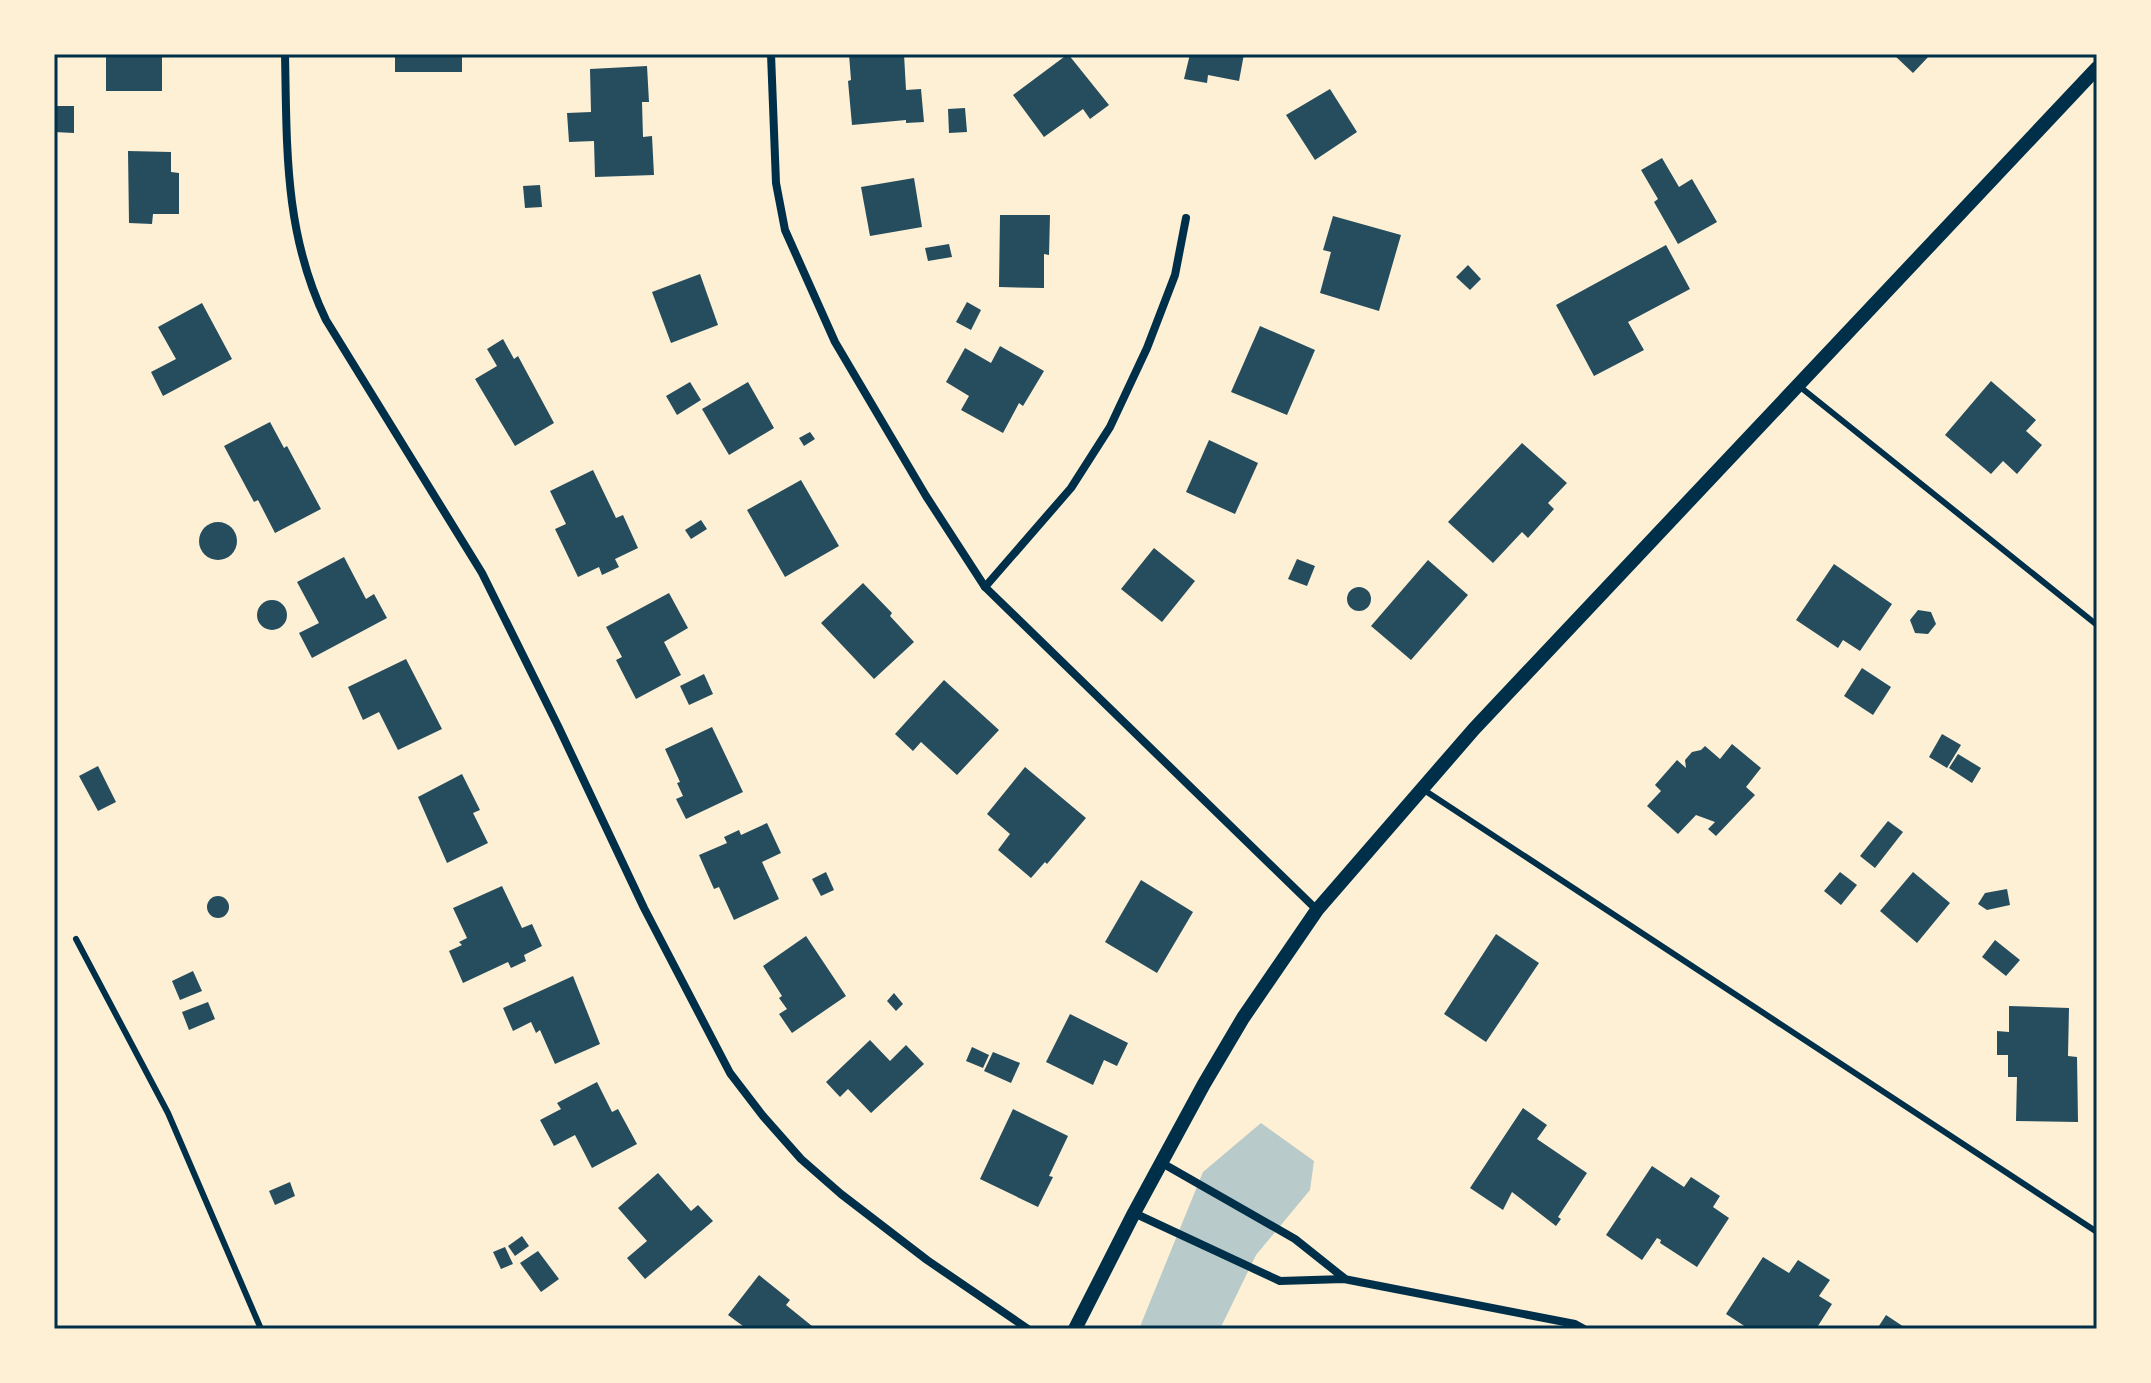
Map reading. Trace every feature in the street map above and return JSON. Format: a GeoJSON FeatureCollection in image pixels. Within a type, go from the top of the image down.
{"type":"FeatureCollection","features":[{"type":"Feature","properties":{"kind":"street"},"geometry":{"type":"LineString","coordinates":[[285,54],[288,176],[310,286],[326,320],[482,573],[644,908],[730,1073],[792,1148],[841,1194],[927,1260],[1028,1329]]}},
{"type":"Feature","properties":{"kind":"street"},"geometry":{"type":"LineString","coordinates":[[771,54],[776,183],[785,230],[835,342],[926,496],[985,587],[1317,910]]}},
{"type":"Feature","properties":{"kind":"street"},"geometry":{"type":"LineString","coordinates":[[1075,1329],[1134,1213],[1243,1018],[1317,910],[1474,729],[2097,68]]}},
{"type":"Feature","properties":{"kind":"street"},"geometry":{"type":"LineString","coordinates":[[985,587],[1071,488],[1110,427],[1147,348],[1175,275],[1186,218]]}},
{"type":"Feature","properties":{"kind":"street"},"geometry":{"type":"LineString","coordinates":[[1162,1163],[1295,1239],[1344,1279]]}},
{"type":"Feature","properties":{"kind":"street"},"geometry":{"type":"LineString","coordinates":[[1134,1213],[1280,1281],[1344,1279],[1499,1308],[1575,1324],[1584,1329]]}},
{"type":"Feature","properties":{"kind":"lane"},"geometry":{"type":"LineString","coordinates":[[1799,386],[2097,625]]}},
{"type":"Feature","properties":{"kind":"lane"},"geometry":{"type":"LineString","coordinates":[[1421,788],[2097,1232]]}},
{"type":"Feature","properties":{"kind":"lane"},"geometry":{"type":"LineString","coordinates":[[76,939],[168,1113],[261,1329]]}},
{"type":"Feature","properties":{"kind":"shaded area"},"geometry":{"type":"Polygon","coordinates":[[[1261,1123],[1314,1161],[1310,1190],[1256,1255],[1220,1329],[1139,1329],[1203,1172],[1261,1123]]]}},
{"type":"Feature","properties":{"kind":"building"},"geometry":{"type":"Polygon","coordinates":[[[106,54],[162,54],[162,91],[106,91],[106,54]]]}},
{"type":"Feature","properties":{"kind":"building"},"geometry":{"type":"Polygon","coordinates":[[[395,54],[462,54],[462,72],[395,72],[395,54]]]}},
{"type":"Feature","properties":{"kind":"building"},"geometry":{"type":"Polygon","coordinates":[[[849,54],[904,54],[906,90],[921,89],[924,122],[906,123],[906,120],[852,125],[849,54]]]}},
{"type":"Feature","properties":{"kind":"building"},"geometry":{"type":"Polygon","coordinates":[[[1068,54],[1109,105],[1090,119],[1083,109],[1044,137],[1013,95],[1068,54]]]}},
{"type":"Feature","properties":{"kind":"building"},"geometry":{"type":"Polygon","coordinates":[[[1190,54],[1244,54],[1239,81],[1208,75],[1207,83],[1184,79],[1190,54]]]}},
{"type":"Feature","properties":{"kind":"building"},"geometry":{"type":"Polygon","coordinates":[[[1893,54],[1931,54],[1913,73],[1893,54]]]}},
{"type":"Feature","properties":{"kind":"building"},"geometry":{"type":"Polygon","coordinates":[[[647,66],[649,102],[642,102],[643,137],[652,136],[654,175],[595,177],[594,141],[569,142],[567,113],[591,112],[590,69],[647,66]]]}},
{"type":"Feature","properties":{"kind":"building"},"geometry":{"type":"Polygon","coordinates":[[[1330,89],[1357,132],[1315,160],[1286,115],[1330,89]]]}},
{"type":"Feature","properties":{"kind":"building"},"geometry":{"type":"Polygon","coordinates":[[[54,106],[74,106],[74,133],[54,132],[54,106]]]}},
{"type":"Feature","properties":{"kind":"building"},"geometry":{"type":"Polygon","coordinates":[[[965,108],[967,132],[949,133],[948,109],[965,108]]]}},
{"type":"Feature","properties":{"kind":"building"},"geometry":{"type":"Polygon","coordinates":[[[128,151],[171,152],[171,172],[179,173],[179,214],[153,214],[152,224],[129,223],[128,151]]]}},
{"type":"Feature","properties":{"kind":"building"},"geometry":{"type":"Polygon","coordinates":[[[1662,158],[1679,187],[1692,179],[1717,222],[1678,244],[1654,202],[1658,199],[1641,170],[1662,158]]]}},
{"type":"Feature","properties":{"kind":"building"},"geometry":{"type":"Polygon","coordinates":[[[914,178],[922,227],[870,236],[861,187],[914,178]]]}},
{"type":"Feature","properties":{"kind":"building"},"geometry":{"type":"Polygon","coordinates":[[[540,185],[542,207],[525,208],[523,186],[540,185]]]}},
{"type":"Feature","properties":{"kind":"building"},"geometry":{"type":"Polygon","coordinates":[[[1000,215],[1050,215],[1049,255],[1044,254],[1044,288],[999,287],[1000,215]]]}},
{"type":"Feature","properties":{"kind":"building"},"geometry":{"type":"Polygon","coordinates":[[[1333,216],[1401,235],[1379,311],[1320,293],[1331,252],[1323,250],[1333,216]]]}},
{"type":"Feature","properties":{"kind":"building"},"geometry":{"type":"Polygon","coordinates":[[[949,244],[952,257],[928,261],[925,248],[949,244]]]}},
{"type":"Feature","properties":{"kind":"building"},"geometry":{"type":"Polygon","coordinates":[[[1666,245],[1690,289],[1628,322],[1644,350],[1594,376],[1556,305],[1666,245]]]}},
{"type":"Feature","properties":{"kind":"building"},"geometry":{"type":"Polygon","coordinates":[[[1468,265],[1481,279],[1470,290],[1456,277],[1468,265]]]}},
{"type":"Feature","properties":{"kind":"building"},"geometry":{"type":"Polygon","coordinates":[[[700,274],[718,325],[671,343],[652,292],[700,274]]]}},
{"type":"Feature","properties":{"kind":"building"},"geometry":{"type":"Polygon","coordinates":[[[967,302],[981,310],[971,330],[956,322],[967,302]]]}},
{"type":"Feature","properties":{"kind":"building"},"geometry":{"type":"Polygon","coordinates":[[[202,303],[232,359],[163,396],[151,372],[176,359],[158,327],[202,303]]]}},
{"type":"Feature","properties":{"kind":"building"},"geometry":{"type":"Polygon","coordinates":[[[1260,326],[1315,350],[1287,415],[1231,392],[1260,326]]]}},
{"type":"Feature","properties":{"kind":"building"},"geometry":{"type":"Polygon","coordinates":[[[503,339],[514,359],[518,356],[554,423],[515,446],[475,379],[497,366],[487,349],[503,339]]]}},
{"type":"Feature","properties":{"kind":"building"},"geometry":{"type":"Polygon","coordinates":[[[1000,346],[1044,371],[1023,406],[1019,403],[1003,433],[961,410],[969,396],[946,382],[965,348],[991,363],[1000,346]]]}},
{"type":"Feature","properties":{"kind":"building"},"geometry":{"type":"Polygon","coordinates":[[[1991,381],[2036,420],[2026,431],[2042,445],[2017,474],[2003,461],[1991,474],[1945,435],[1991,381]]]}},
{"type":"Feature","properties":{"kind":"building"},"geometry":{"type":"Polygon","coordinates":[[[690,382],[701,400],[677,415],[666,396],[690,382]]]}},
{"type":"Feature","properties":{"kind":"building"},"geometry":{"type":"Polygon","coordinates":[[[748,382],[774,428],[729,455],[702,409],[748,382]]]}},
{"type":"Feature","properties":{"kind":"building"},"geometry":{"type":"Polygon","coordinates":[[[270,422],[284,448],[287,446],[321,509],[275,533],[258,500],[254,502],[224,446],[270,422]]]}},
{"type":"Feature","properties":{"kind":"building"},"geometry":{"type":"Polygon","coordinates":[[[810,432],[815,439],[804,446],[799,438],[810,432]]]}},
{"type":"Feature","properties":{"kind":"building"},"geometry":{"type":"Polygon","coordinates":[[[1209,440],[1258,463],[1235,514],[1186,492],[1209,440]]]}},
{"type":"Feature","properties":{"kind":"building"},"geometry":{"type":"Polygon","coordinates":[[[1522,443],[1567,483],[1548,503],[1554,509],[1528,538],[1522,532],[1493,563],[1448,522],[1522,443]]]}},
{"type":"Feature","properties":{"kind":"building"},"geometry":{"type":"Polygon","coordinates":[[[593,470],[616,518],[623,515],[638,548],[615,559],[619,567],[602,575],[599,567],[578,577],[555,529],[566,524],[550,491],[593,470]]]}},
{"type":"Feature","properties":{"kind":"building"},"geometry":{"type":"Polygon","coordinates":[[[801,480],[839,546],[785,577],[747,510],[801,480]]]}},
{"type":"Feature","properties":{"kind":"building"},"geometry":{"type":"Polygon","coordinates":[[[701,520],[707,529],[691,539],[685,530],[701,520]]]}},
{"type":"Feature","properties":{"kind":"building"},"geometry":{"type":"Polygon","coordinates":[[[218,522],[232,527],[237,541],[232,555],[218,560],[204,555],[199,541],[204,527],[218,522]]]}},
{"type":"Feature","properties":{"kind":"building"},"geometry":{"type":"Polygon","coordinates":[[[1154,548],[1195,581],[1162,622],[1121,589],[1154,548]]]}},
{"type":"Feature","properties":{"kind":"building"},"geometry":{"type":"Polygon","coordinates":[[[344,557],[366,599],[374,594],[387,618],[312,658],[299,633],[319,623],[297,582],[344,557]]]}},
{"type":"Feature","properties":{"kind":"building"},"geometry":{"type":"Polygon","coordinates":[[[1297,559],[1315,566],[1307,586],[1288,579],[1297,559]]]}},
{"type":"Feature","properties":{"kind":"building"},"geometry":{"type":"Polygon","coordinates":[[[1428,560],[1468,595],[1411,660],[1371,626],[1428,560]]]}},
{"type":"Feature","properties":{"kind":"building"},"geometry":{"type":"Polygon","coordinates":[[[1834,564],[1892,604],[1860,651],[1843,640],[1838,648],[1796,620],[1834,564]]]}},
{"type":"Feature","properties":{"kind":"building"},"geometry":{"type":"Polygon","coordinates":[[[863,583],[914,642],[874,679],[821,623],[863,583]]]}},
{"type":"Feature","properties":{"kind":"building"},"geometry":{"type":"Polygon","coordinates":[[[1359,587],[1368,590],[1371,599],[1368,608],[1359,611],[1350,608],[1347,599],[1350,590],[1359,587]]]}},
{"type":"Feature","properties":{"kind":"building"},"geometry":{"type":"Polygon","coordinates":[[[669,593],[688,628],[664,642],[681,675],[636,699],[616,660],[622,657],[606,627],[669,593]]]}},
{"type":"Feature","properties":{"kind":"building"},"geometry":{"type":"Polygon","coordinates":[[[272,600],[283,604],[287,615],[283,626],[272,630],[261,626],[257,615],[261,604],[272,600]]]}},
{"type":"Feature","properties":{"kind":"building"},"geometry":{"type":"Polygon","coordinates":[[[1918,610],[1931,612],[1936,624],[1928,634],[1915,633],[1910,620],[1918,610]]]}},
{"type":"Feature","properties":{"kind":"building"},"geometry":{"type":"Polygon","coordinates":[[[406,659],[442,729],[398,750],[379,712],[363,720],[348,687],[406,659]]]}},
{"type":"Feature","properties":{"kind":"building"},"geometry":{"type":"Polygon","coordinates":[[[1862,668],[1891,687],[1873,715],[1844,696],[1862,668]]]}},
{"type":"Feature","properties":{"kind":"building"},"geometry":{"type":"Polygon","coordinates":[[[704,674],[713,694],[689,705],[680,686],[704,674]]]}},
{"type":"Feature","properties":{"kind":"building"},"geometry":{"type":"Polygon","coordinates":[[[944,680],[999,730],[957,775],[921,742],[913,751],[895,734],[944,680]]]}},
{"type":"Feature","properties":{"kind":"building"},"geometry":{"type":"Polygon","coordinates":[[[712,727],[743,792],[686,819],[676,799],[683,796],[677,783],[680,782],[665,749],[712,727]]]}},
{"type":"Feature","properties":{"kind":"building"},"geometry":{"type":"Polygon","coordinates":[[[1942,734],[1961,745],[1947,768],[1929,757],[1942,734]]]}},
{"type":"Feature","properties":{"kind":"building"},"geometry":{"type":"Polygon","coordinates":[[[1732,744],[1761,768],[1746,787],[1755,795],[1716,836],[1708,829],[1715,822],[1696,815],[1678,834],[1647,806],[1661,791],[1655,785],[1677,760],[1686,768],[1685,760],[1692,752],[1705,746],[1720,759],[1732,744]]]}},
{"type":"Feature","properties":{"kind":"building"},"geometry":{"type":"Polygon","coordinates":[[[1958,754],[1981,768],[1972,783],[1949,768],[1958,754]]]}},
{"type":"Feature","properties":{"kind":"building"},"geometry":{"type":"Polygon","coordinates":[[[98,766],[116,802],[98,811],[79,776],[98,766]]]}},
{"type":"Feature","properties":{"kind":"building"},"geometry":{"type":"Polygon","coordinates":[[[1025,767],[1086,818],[1031,878],[998,850],[1010,834],[987,814],[1025,767]]]}},
{"type":"Feature","properties":{"kind":"building"},"geometry":{"type":"Polygon","coordinates":[[[462,774],[480,810],[473,813],[488,843],[447,863],[418,797],[462,774]]]}},
{"type":"Feature","properties":{"kind":"building"},"geometry":{"type":"Polygon","coordinates":[[[1888,821],[1903,832],[1875,868],[1860,856],[1888,821]]]}},
{"type":"Feature","properties":{"kind":"building"},"geometry":{"type":"Polygon","coordinates":[[[767,823],[781,853],[762,862],[779,899],[734,920],[719,887],[714,889],[699,855],[727,843],[724,837],[739,830],[741,835],[767,823]]]}},
{"type":"Feature","properties":{"kind":"building"},"geometry":{"type":"Polygon","coordinates":[[[826,872],[834,890],[821,896],[812,879],[826,872]]]}},
{"type":"Feature","properties":{"kind":"building"},"geometry":{"type":"Polygon","coordinates":[[[1840,872],[1857,885],[1841,905],[1824,891],[1840,872]]]}},
{"type":"Feature","properties":{"kind":"building"},"geometry":{"type":"Polygon","coordinates":[[[1913,872],[1950,903],[1917,943],[1880,911],[1913,872]]]}},
{"type":"Feature","properties":{"kind":"building"},"geometry":{"type":"Polygon","coordinates":[[[1141,880],[1193,912],[1157,973],[1105,942],[1141,880]]]}},
{"type":"Feature","properties":{"kind":"building"},"geometry":{"type":"Polygon","coordinates":[[[502,886],[522,928],[532,924],[542,946],[524,955],[526,961],[511,968],[508,962],[463,983],[449,951],[462,945],[459,942],[467,938],[453,908],[502,886]]]}},
{"type":"Feature","properties":{"kind":"building"},"geometry":{"type":"Polygon","coordinates":[[[2007,889],[2010,905],[1987,910],[1978,904],[1985,893],[2007,889]]]}},
{"type":"Feature","properties":{"kind":"building"},"geometry":{"type":"Polygon","coordinates":[[[218,896],[229,907],[218,918],[207,907],[218,896]]]}},
{"type":"Feature","properties":{"kind":"building"},"geometry":{"type":"Polygon","coordinates":[[[1496,934],[1539,963],[1486,1042],[1444,1014],[1496,934]]]}},
{"type":"Feature","properties":{"kind":"building"},"geometry":{"type":"Polygon","coordinates":[[[806,936],[846,996],[792,1033],[779,1014],[787,1009],[779,998],[782,996],[763,966],[806,936]]]}},
{"type":"Feature","properties":{"kind":"building"},"geometry":{"type":"Polygon","coordinates":[[[1995,940],[2020,960],[2006,976],[1982,957],[1995,940]]]}},
{"type":"Feature","properties":{"kind":"building"},"geometry":{"type":"Polygon","coordinates":[[[193,971],[202,991],[180,1000],[172,981],[193,971]]]}},
{"type":"Feature","properties":{"kind":"building"},"geometry":{"type":"Polygon","coordinates":[[[573,976],[600,1044],[555,1064],[540,1030],[536,1033],[531,1022],[513,1031],[503,1008],[573,976]]]}},
{"type":"Feature","properties":{"kind":"building"},"geometry":{"type":"Polygon","coordinates":[[[894,993],[903,1004],[896,1011],[887,1001],[894,993]]]}},
{"type":"Feature","properties":{"kind":"building"},"geometry":{"type":"Polygon","coordinates":[[[208,1002],[215,1019],[189,1030],[182,1012],[208,1002]]]}},
{"type":"Feature","properties":{"kind":"building"},"geometry":{"type":"Polygon","coordinates":[[[2009,1006],[2069,1008],[2068,1056],[2077,1057],[2078,1122],[2016,1121],[2017,1077],[2008,1077],[2008,1055],[1997,1055],[1997,1031],[2009,1032],[2009,1006]]]}},
{"type":"Feature","properties":{"kind":"building"},"geometry":{"type":"Polygon","coordinates":[[[1070,1014],[1128,1043],[1117,1066],[1104,1060],[1093,1085],[1046,1062],[1070,1014]]]}},
{"type":"Feature","properties":{"kind":"building"},"geometry":{"type":"Polygon","coordinates":[[[870,1040],[890,1061],[906,1045],[924,1064],[871,1113],[848,1089],[840,1097],[826,1082],[870,1040]]]}},
{"type":"Feature","properties":{"kind":"building"},"geometry":{"type":"Polygon","coordinates":[[[972,1047],[989,1055],[983,1068],[966,1061],[972,1047]]]}},
{"type":"Feature","properties":{"kind":"building"},"geometry":{"type":"Polygon","coordinates":[[[993,1052],[1020,1063],[1011,1083],[984,1071],[993,1052]]]}},
{"type":"Feature","properties":{"kind":"building"},"geometry":{"type":"Polygon","coordinates":[[[597,1082],[612,1112],[618,1109],[637,1144],[592,1168],[575,1135],[554,1146],[540,1120],[561,1109],[557,1103],[597,1082]]]}},
{"type":"Feature","properties":{"kind":"building"},"geometry":{"type":"Polygon","coordinates":[[[1523,1108],[1547,1125],[1537,1139],[1587,1173],[1558,1217],[1561,1219],[1556,1226],[1512,1192],[1503,1210],[1470,1188],[1523,1108]]]}},
{"type":"Feature","properties":{"kind":"building"},"geometry":{"type":"Polygon","coordinates":[[[1013,1109],[1068,1136],[1038,1207],[980,1179],[1013,1109]]]}},
{"type":"Feature","properties":{"kind":"building"},"geometry":{"type":"Polygon","coordinates":[[[1652,1166],[1684,1187],[1691,1177],[1720,1196],[1713,1207],[1729,1218],[1697,1267],[1657,1238],[1642,1260],[1606,1235],[1652,1166]]]}},
{"type":"Feature","properties":{"kind":"building"},"geometry":{"type":"Polygon","coordinates":[[[658,1173],[691,1211],[698,1205],[713,1221],[645,1279],[627,1258],[647,1241],[618,1208],[658,1173]]]}},
{"type":"Feature","properties":{"kind":"building"},"geometry":{"type":"Polygon","coordinates":[[[290,1182],[295,1196],[275,1205],[269,1191],[290,1182]]]}},
{"type":"Feature","properties":{"kind":"building"},"geometry":{"type":"Polygon","coordinates":[[[522,1236],[529,1246],[515,1256],[508,1246],[522,1236]]]}},
{"type":"Feature","properties":{"kind":"building"},"geometry":{"type":"Polygon","coordinates":[[[505,1247],[513,1264],[501,1269],[493,1252],[505,1247]]]}},
{"type":"Feature","properties":{"kind":"building"},"geometry":{"type":"Polygon","coordinates":[[[538,1251],[559,1279],[541,1292],[520,1263],[538,1251]]]}},
{"type":"Feature","properties":{"kind":"building"},"geometry":{"type":"Polygon","coordinates":[[[1763,1257],[1789,1273],[1798,1260],[1830,1280],[1819,1296],[1832,1304],[1816,1329],[1749,1329],[1726,1314],[1763,1257]]]}},
{"type":"Feature","properties":{"kind":"building"},"geometry":{"type":"Polygon","coordinates":[[[759,1275],[790,1300],[786,1305],[812,1326],[809,1329],[747,1329],[728,1315],[759,1275]]]}},
{"type":"Feature","properties":{"kind":"building"},"geometry":{"type":"Polygon","coordinates":[[[1886,1315],[1907,1329],[1877,1329],[1886,1315]]]}}]}
